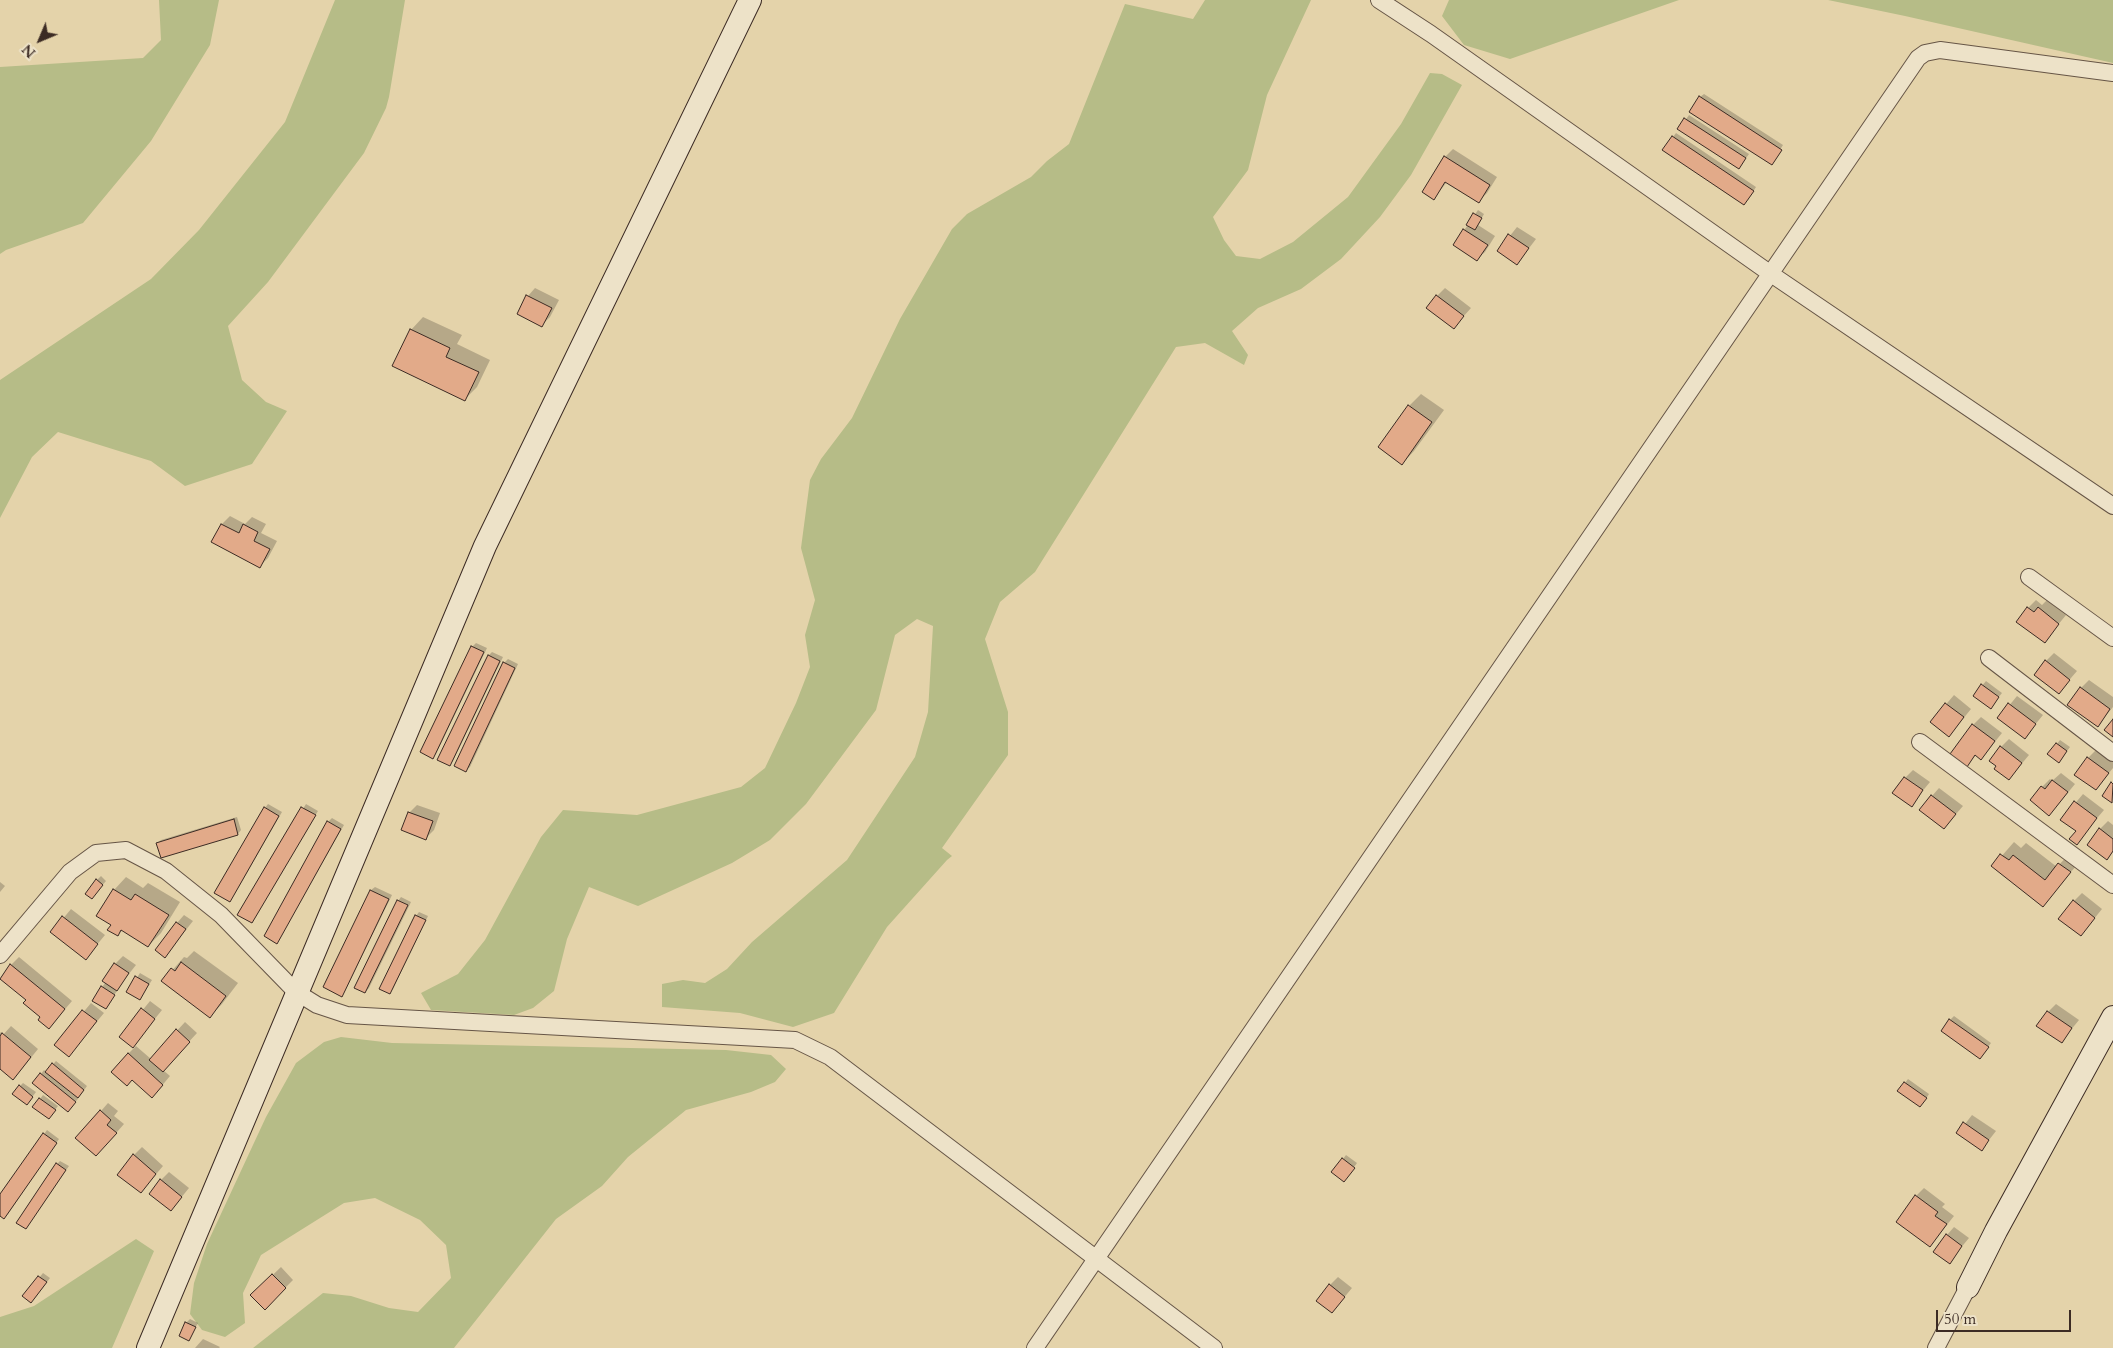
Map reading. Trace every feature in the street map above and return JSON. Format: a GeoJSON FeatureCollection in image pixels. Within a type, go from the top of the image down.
{"type":"FeatureCollection","features":[{"type":"Feature","properties":{"kind":"street"},"geometry":{"type":"LineString","coordinates":[[148,1348],[485,546],[750,0]]}},
{"type":"Feature","properties":{"kind":"street"},"geometry":{"type":"LineString","coordinates":[[1379,0],[1431,34],[1771,274],[2113,506]]}},
{"type":"Feature","properties":{"kind":"street"},"geometry":{"type":"LineString","coordinates":[[1035,1348],[1918,58],[1940,50],[2113,73]]}},
{"type":"Feature","properties":{"kind":"street"},"geometry":{"type":"LineString","coordinates":[[2029,577],[2113,638]]}},
{"type":"Feature","properties":{"kind":"street"},"geometry":{"type":"LineString","coordinates":[[1989,658],[2113,753]]}},
{"type":"Feature","properties":{"kind":"street"},"geometry":{"type":"LineString","coordinates":[[1920,742],[2113,886]]}},
{"type":"Feature","properties":{"kind":"street"},"geometry":{"type":"LineString","coordinates":[[0,955],[70,872],[96,853],[126,850],[166,871],[221,915],[296,992],[317,1005],[346,1015],[795,1040],[830,1057],[1214,1348]]}},
{"type":"Feature","properties":{"kind":"street"},"geometry":{"type":"LineString","coordinates":[[1936,1348],[2001,1222],[2113,1017]]}},
{"type":"Feature","properties":{"kind":"green space"},"geometry":{"type":"Polygon","coordinates":[[[159,0],[219,0],[210,45],[151,141],[83,223],[6,250],[0,254],[0,67],[143,58],[161,40],[159,0]]]}},
{"type":"Feature","properties":{"kind":"green space"},"geometry":{"type":"Polygon","coordinates":[[[335,0],[405,0],[389,97],[386,108],[364,153],[268,282],[228,326],[242,380],[266,402],[287,411],[252,464],[185,486],[151,461],[58,432],[32,457],[0,518],[0,380],[151,279],[199,230],[285,122],[335,0]]]}},
{"type":"Feature","properties":{"kind":"green space"},"geometry":{"type":"Polygon","coordinates":[[[1205,0],[1311,0],[1267,95],[1248,170],[1213,217],[1224,240],[1236,256],[1260,259],[1293,242],[1348,197],[1401,124],[1430,73],[1442,74],[1462,85],[1411,175],[1380,217],[1341,259],[1301,289],[1258,308],[1232,331],[1248,355],[1244,365],[1205,343],[1176,347],[1035,572],[1000,602],[985,639],[1008,712],[1008,755],[942,848],[952,856],[887,927],[834,1013],[793,1027],[740,1013],[662,1007],[662,984],[683,980],[705,983],[727,969],[752,942],[847,860],[915,757],[928,712],[933,626],[917,619],[895,635],[876,710],[806,804],[770,840],[732,863],[638,906],[589,887],[567,939],[554,991],[533,1008],[514,1015],[431,1010],[421,993],[458,974],[485,940],[541,837],[563,810],[637,815],[741,787],[765,768],[796,703],[810,667],[805,635],[815,600],[801,548],[810,480],[821,459],[852,418],[900,319],[952,229],[967,214],[1031,177],[1047,161],[1069,144],[1125,4],[1193,19],[1205,0]]]}},
{"type":"Feature","properties":{"kind":"green space"},"geometry":{"type":"Polygon","coordinates":[[[1449,0],[1679,0],[1510,59],[1464,45],[1442,16],[1449,0]]]}},
{"type":"Feature","properties":{"kind":"green space"},"geometry":{"type":"Polygon","coordinates":[[[1828,0],[2113,0],[2113,63],[1905,16],[1828,0]]]}},
{"type":"Feature","properties":{"kind":"green space"},"geometry":{"type":"Polygon","coordinates":[[[341,1037],[392,1043],[726,1050],[771,1055],[786,1069],[775,1082],[751,1092],[686,1110],[628,1157],[602,1186],[556,1219],[454,1348],[253,1348],[323,1293],[351,1296],[389,1308],[418,1312],[451,1278],[446,1245],[420,1220],[375,1198],[344,1203],[261,1255],[243,1293],[245,1323],[225,1337],[202,1330],[190,1314],[194,1283],[207,1244],[266,1117],[296,1063],[324,1042],[341,1037]]]}},
{"type":"Feature","properties":{"kind":"green space"},"geometry":{"type":"Polygon","coordinates":[[[136,1239],[154,1251],[112,1348],[0,1348],[0,1317],[34,1306],[136,1239]]]}},
{"type":"Feature","properties":{"kind":"building"},"geometry":{"type":"Polygon","coordinates":[[[1699,96],[1782,150],[1772,165],[1689,112],[1699,96]]]}},
{"type":"Feature","properties":{"kind":"building"},"geometry":{"type":"Polygon","coordinates":[[[1684,118],[1746,158],[1739,169],[1677,129],[1684,118]]]}},
{"type":"Feature","properties":{"kind":"building"},"geometry":{"type":"Polygon","coordinates":[[[1672,136],[1754,191],[1744,205],[1662,150],[1672,136]]]}},
{"type":"Feature","properties":{"kind":"building"},"geometry":{"type":"Polygon","coordinates":[[[1444,156],[1490,185],[1479,203],[1445,182],[1434,200],[1422,192],[1444,156]]]}},
{"type":"Feature","properties":{"kind":"building"},"geometry":{"type":"Polygon","coordinates":[[[1473,213],[1482,218],[1475,230],[1466,225],[1473,213]]]}},
{"type":"Feature","properties":{"kind":"building"},"geometry":{"type":"Polygon","coordinates":[[[1463,229],[1488,245],[1477,261],[1453,245],[1463,229]]]}},
{"type":"Feature","properties":{"kind":"building"},"geometry":{"type":"Polygon","coordinates":[[[1508,234],[1529,248],[1517,265],[1497,251],[1508,234]]]}},
{"type":"Feature","properties":{"kind":"building"},"geometry":{"type":"Polygon","coordinates":[[[526,295],[552,308],[542,327],[517,314],[526,295]]]}},
{"type":"Feature","properties":{"kind":"building"},"geometry":{"type":"Polygon","coordinates":[[[1436,295],[1464,316],[1454,329],[1426,308],[1436,295]]]}},
{"type":"Feature","properties":{"kind":"building"},"geometry":{"type":"Polygon","coordinates":[[[410,329],[450,348],[446,357],[479,372],[465,401],[392,366],[410,329]]]}},
{"type":"Feature","properties":{"kind":"building"},"geometry":{"type":"Polygon","coordinates":[[[1408,405],[1432,422],[1402,465],[1378,447],[1408,405]]]}},
{"type":"Feature","properties":{"kind":"building"},"geometry":{"type":"Polygon","coordinates":[[[221,524],[239,533],[243,524],[258,532],[254,541],[270,549],[260,568],[211,542],[221,524]]]}},
{"type":"Feature","properties":{"kind":"building"},"geometry":{"type":"Polygon","coordinates":[[[2027,607],[2034,612],[2038,607],[2059,624],[2045,643],[2016,622],[2027,607]]]}},
{"type":"Feature","properties":{"kind":"building"},"geometry":{"type":"Polygon","coordinates":[[[471,646],[484,652],[433,759],[420,752],[471,646]]]}},
{"type":"Feature","properties":{"kind":"building"},"geometry":{"type":"Polygon","coordinates":[[[488,655],[500,661],[450,766],[437,760],[488,655]]]}},
{"type":"Feature","properties":{"kind":"building"},"geometry":{"type":"Polygon","coordinates":[[[2045,660],[2070,680],[2059,694],[2034,675],[2045,660]]]}},
{"type":"Feature","properties":{"kind":"building"},"geometry":{"type":"Polygon","coordinates":[[[503,662],[515,668],[466,772],[454,766],[503,662]]]}},
{"type":"Feature","properties":{"kind":"building"},"geometry":{"type":"Polygon","coordinates":[[[1981,684],[1999,697],[1991,709],[1973,696],[1981,684]]]}},
{"type":"Feature","properties":{"kind":"building"},"geometry":{"type":"Polygon","coordinates":[[[2080,687],[2110,709],[2098,727],[2067,705],[2080,687]]]}},
{"type":"Feature","properties":{"kind":"building"},"geometry":{"type":"Polygon","coordinates":[[[1945,703],[1964,717],[1949,737],[1930,722],[1945,703]]]}},
{"type":"Feature","properties":{"kind":"building"},"geometry":{"type":"Polygon","coordinates":[[[2008,703],[2036,724],[2025,739],[1997,718],[2008,703]]]}},
{"type":"Feature","properties":{"kind":"building"},"geometry":{"type":"Polygon","coordinates":[[[2113,719],[2113,737],[2104,730],[2113,719]]]}},
{"type":"Feature","properties":{"kind":"building"},"geometry":{"type":"Polygon","coordinates":[[[1972,724],[1995,741],[1981,760],[1975,755],[1967,767],[1950,754],[1972,724]]]}},
{"type":"Feature","properties":{"kind":"building"},"geometry":{"type":"Polygon","coordinates":[[[2056,743],[2067,751],[2059,763],[2047,754],[2056,743]]]}},
{"type":"Feature","properties":{"kind":"building"},"geometry":{"type":"Polygon","coordinates":[[[2000,746],[2022,763],[2009,780],[1994,769],[1996,766],[1989,761],[2000,746]]]}},
{"type":"Feature","properties":{"kind":"building"},"geometry":{"type":"Polygon","coordinates":[[[2087,757],[2109,773],[2096,790],[2074,775],[2087,757]]]}},
{"type":"Feature","properties":{"kind":"building"},"geometry":{"type":"Polygon","coordinates":[[[1904,777],[1923,790],[1912,807],[1892,793],[1904,777]]]}},
{"type":"Feature","properties":{"kind":"building"},"geometry":{"type":"Polygon","coordinates":[[[2052,780],[2068,792],[2049,816],[2030,800],[2041,786],[2045,789],[2052,780]]]}},
{"type":"Feature","properties":{"kind":"building"},"geometry":{"type":"Polygon","coordinates":[[[2111,782],[2113,784],[2112,803],[2102,796],[2111,782]]]}},
{"type":"Feature","properties":{"kind":"building"},"geometry":{"type":"Polygon","coordinates":[[[1931,795],[1956,814],[1944,829],[1919,810],[1931,795]]]}},
{"type":"Feature","properties":{"kind":"building"},"geometry":{"type":"Polygon","coordinates":[[[2074,801],[2097,818],[2077,845],[2069,839],[2076,831],[2060,820],[2074,801]]]}},
{"type":"Feature","properties":{"kind":"building"},"geometry":{"type":"Polygon","coordinates":[[[264,807],[279,816],[230,902],[214,893],[264,807]]]}},
{"type":"Feature","properties":{"kind":"building"},"geometry":{"type":"Polygon","coordinates":[[[301,807],[316,815],[252,923],[237,915],[301,807]]]}},
{"type":"Feature","properties":{"kind":"building"},"geometry":{"type":"Polygon","coordinates":[[[408,812],[433,821],[426,840],[401,830],[408,812]]]}},
{"type":"Feature","properties":{"kind":"building"},"geometry":{"type":"Polygon","coordinates":[[[234,819],[238,835],[161,858],[156,843],[234,819]]]}},
{"type":"Feature","properties":{"kind":"building"},"geometry":{"type":"Polygon","coordinates":[[[327,821],[341,829],[277,944],[264,936],[327,821]]]}},
{"type":"Feature","properties":{"kind":"building"},"geometry":{"type":"Polygon","coordinates":[[[2099,828],[2113,839],[2113,851],[2107,860],[2087,845],[2099,828]]]}},
{"type":"Feature","properties":{"kind":"building"},"geometry":{"type":"Polygon","coordinates":[[[2000,854],[2009,860],[2013,855],[2045,880],[2058,863],[2071,872],[2043,907],[1991,866],[2000,854]]]}},
{"type":"Feature","properties":{"kind":"building"},"geometry":{"type":"Polygon","coordinates":[[[96,879],[103,885],[92,899],[85,894],[96,879]]]}},
{"type":"Feature","properties":{"kind":"building"},"geometry":{"type":"Polygon","coordinates":[[[113,889],[131,900],[135,894],[169,915],[148,947],[121,930],[118,936],[107,930],[111,925],[96,916],[113,889]]]}},
{"type":"Feature","properties":{"kind":"building"},"geometry":{"type":"Polygon","coordinates":[[[370,890],[389,899],[342,997],[323,987],[370,890]]]}},
{"type":"Feature","properties":{"kind":"building"},"geometry":{"type":"Polygon","coordinates":[[[397,900],[408,905],[365,993],[354,988],[397,900]]]}},
{"type":"Feature","properties":{"kind":"building"},"geometry":{"type":"Polygon","coordinates":[[[2073,900],[2095,918],[2081,936],[2058,919],[2073,900]]]}},
{"type":"Feature","properties":{"kind":"building"},"geometry":{"type":"Polygon","coordinates":[[[415,915],[426,920],[390,994],[379,989],[415,915]]]}},
{"type":"Feature","properties":{"kind":"building"},"geometry":{"type":"Polygon","coordinates":[[[62,916],[98,944],[86,960],[50,932],[62,916]]]}},
{"type":"Feature","properties":{"kind":"building"},"geometry":{"type":"Polygon","coordinates":[[[176,922],[186,929],[165,958],[155,950],[176,922]]]}},
{"type":"Feature","properties":{"kind":"building"},"geometry":{"type":"Polygon","coordinates":[[[181,962],[226,996],[210,1018],[161,981],[171,968],[175,971],[181,962]]]}},
{"type":"Feature","properties":{"kind":"building"},"geometry":{"type":"Polygon","coordinates":[[[114,963],[129,973],[117,991],[102,981],[114,963]]]}},
{"type":"Feature","properties":{"kind":"building"},"geometry":{"type":"Polygon","coordinates":[[[10,964],[65,1009],[49,1029],[38,1020],[40,1017],[23,1003],[26,1000],[0,979],[10,964]]]}},
{"type":"Feature","properties":{"kind":"building"},"geometry":{"type":"Polygon","coordinates":[[[135,976],[149,984],[140,1000],[126,992],[135,976]]]}},
{"type":"Feature","properties":{"kind":"building"},"geometry":{"type":"Polygon","coordinates":[[[101,986],[115,995],[106,1009],[92,1001],[101,986]]]}},
{"type":"Feature","properties":{"kind":"building"},"geometry":{"type":"Polygon","coordinates":[[[141,1008],[155,1019],[133,1048],[119,1037],[141,1008]]]}},
{"type":"Feature","properties":{"kind":"building"},"geometry":{"type":"Polygon","coordinates":[[[82,1010],[97,1021],[69,1057],[54,1045],[82,1010]]]}},
{"type":"Feature","properties":{"kind":"building"},"geometry":{"type":"Polygon","coordinates":[[[2047,1011],[2072,1028],[2062,1043],[2036,1026],[2047,1011]]]}},
{"type":"Feature","properties":{"kind":"building"},"geometry":{"type":"Polygon","coordinates":[[[1949,1019],[1989,1047],[1980,1059],[1941,1031],[1949,1019]]]}},
{"type":"Feature","properties":{"kind":"building"},"geometry":{"type":"Polygon","coordinates":[[[176,1029],[190,1042],[163,1072],[149,1060],[176,1029]]]}},
{"type":"Feature","properties":{"kind":"building"},"geometry":{"type":"Polygon","coordinates":[[[2,1033],[31,1057],[13,1080],[0,1069],[0,1036],[2,1033]]]}},
{"type":"Feature","properties":{"kind":"building"},"geometry":{"type":"Polygon","coordinates":[[[128,1053],[163,1085],[152,1098],[132,1080],[127,1086],[111,1072],[128,1053]]]}},
{"type":"Feature","properties":{"kind":"building"},"geometry":{"type":"Polygon","coordinates":[[[52,1063],[84,1090],[78,1098],[45,1072],[52,1063]]]}},
{"type":"Feature","properties":{"kind":"building"},"geometry":{"type":"Polygon","coordinates":[[[40,1073],[76,1102],[68,1112],[32,1083],[40,1073]]]}},
{"type":"Feature","properties":{"kind":"building"},"geometry":{"type":"Polygon","coordinates":[[[1904,1082],[1927,1098],[1920,1107],[1897,1091],[1904,1082]]]}},
{"type":"Feature","properties":{"kind":"building"},"geometry":{"type":"Polygon","coordinates":[[[19,1085],[33,1097],[27,1105],[12,1094],[19,1085]]]}},
{"type":"Feature","properties":{"kind":"building"},"geometry":{"type":"Polygon","coordinates":[[[39,1098],[56,1110],[49,1119],[32,1107],[39,1098]]]}},
{"type":"Feature","properties":{"kind":"building"},"geometry":{"type":"Polygon","coordinates":[[[100,1110],[111,1120],[107,1125],[117,1133],[96,1156],[75,1138],[100,1110]]]}},
{"type":"Feature","properties":{"kind":"building"},"geometry":{"type":"Polygon","coordinates":[[[1963,1122],[1989,1140],[1982,1151],[1956,1133],[1963,1122]]]}},
{"type":"Feature","properties":{"kind":"building"},"geometry":{"type":"Polygon","coordinates":[[[43,1133],[57,1143],[4,1219],[0,1216],[0,1194],[43,1133]]]}},
{"type":"Feature","properties":{"kind":"building"},"geometry":{"type":"Polygon","coordinates":[[[133,1154],[156,1174],[141,1193],[117,1175],[133,1154]]]}},
{"type":"Feature","properties":{"kind":"building"},"geometry":{"type":"Polygon","coordinates":[[[1342,1158],[1355,1168],[1344,1182],[1331,1172],[1342,1158]]]}},
{"type":"Feature","properties":{"kind":"building"},"geometry":{"type":"Polygon","coordinates":[[[56,1163],[66,1170],[26,1229],[16,1223],[56,1163]]]}},
{"type":"Feature","properties":{"kind":"building"},"geometry":{"type":"Polygon","coordinates":[[[160,1179],[182,1197],[171,1211],[149,1194],[160,1179]]]}},
{"type":"Feature","properties":{"kind":"building"},"geometry":{"type":"Polygon","coordinates":[[[1915,1195],[1938,1212],[1935,1216],[1947,1224],[1930,1247],[1896,1222],[1915,1195]]]}},
{"type":"Feature","properties":{"kind":"building"},"geometry":{"type":"Polygon","coordinates":[[[1946,1234],[1962,1246],[1950,1264],[1933,1252],[1946,1234]]]}},
{"type":"Feature","properties":{"kind":"building"},"geometry":{"type":"Polygon","coordinates":[[[272,1274],[286,1288],[265,1310],[250,1295],[272,1274]]]}},
{"type":"Feature","properties":{"kind":"building"},"geometry":{"type":"Polygon","coordinates":[[[38,1276],[47,1282],[31,1303],[22,1296],[38,1276]]]}},
{"type":"Feature","properties":{"kind":"building"},"geometry":{"type":"Polygon","coordinates":[[[1329,1284],[1345,1297],[1332,1313],[1316,1301],[1329,1284]]]}},
{"type":"Feature","properties":{"kind":"building"},"geometry":{"type":"Polygon","coordinates":[[[185,1322],[196,1327],[189,1341],[179,1336],[185,1322]]]}}]}
